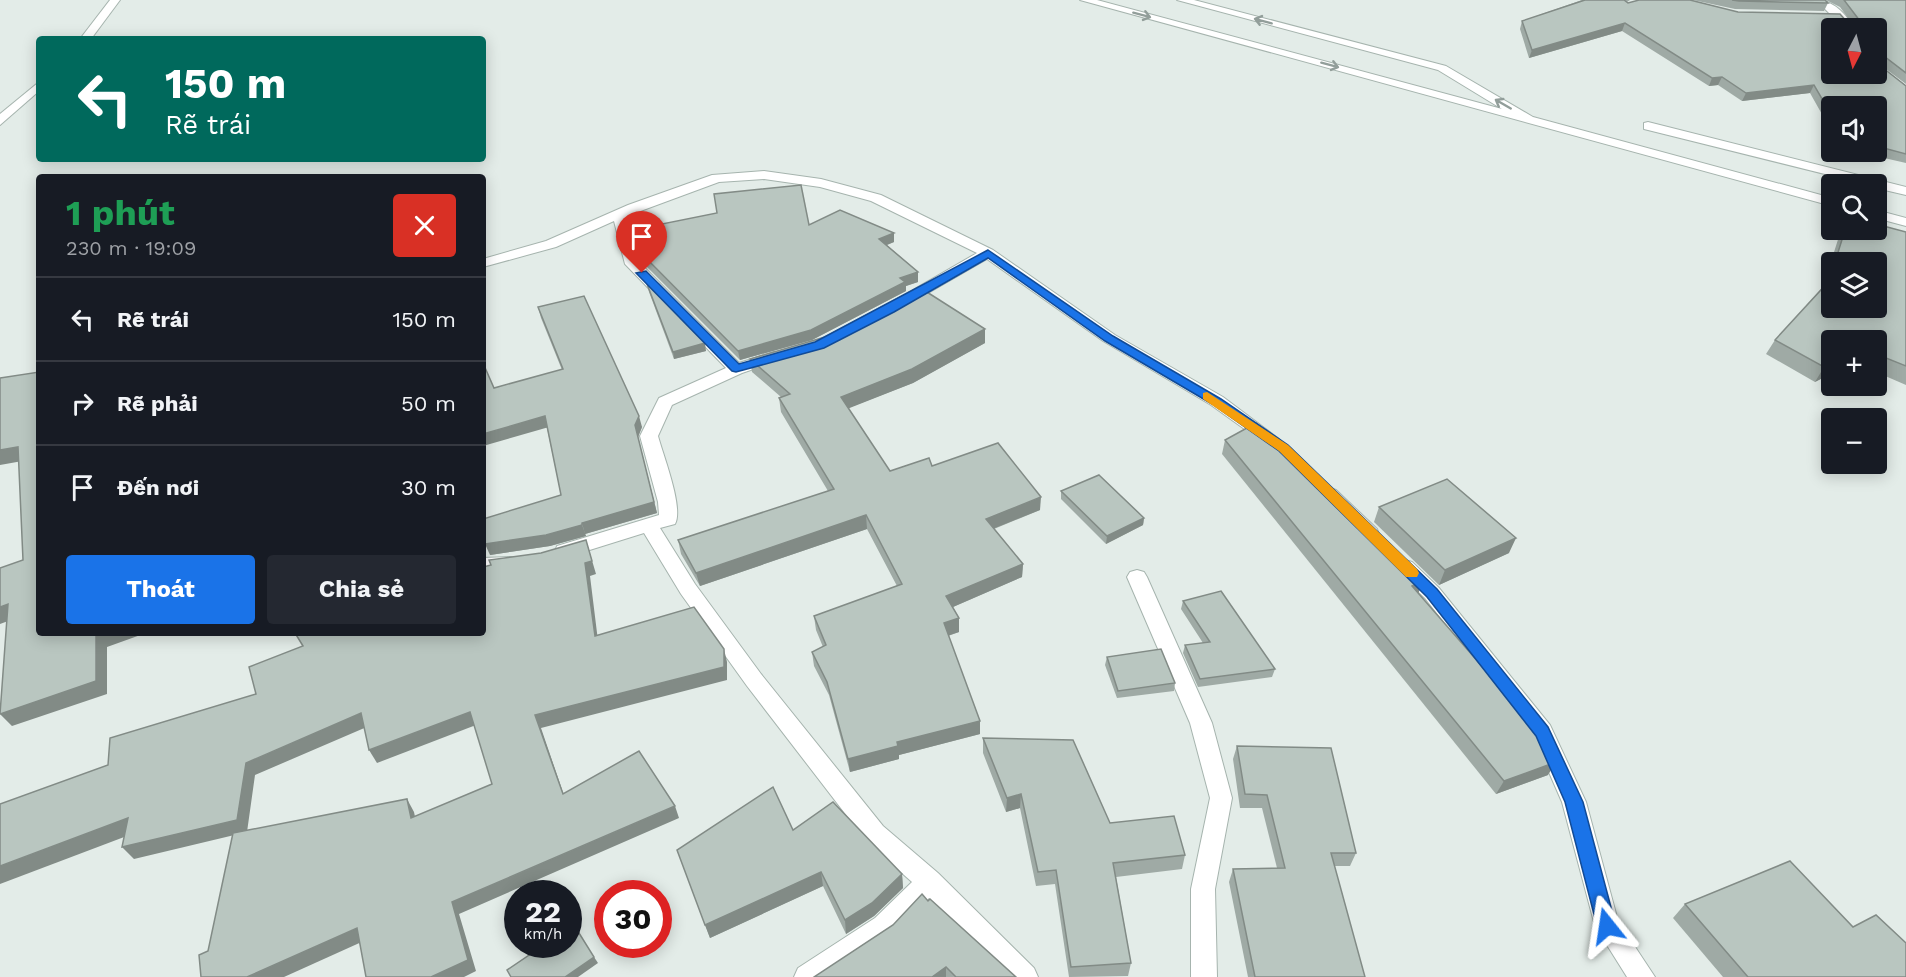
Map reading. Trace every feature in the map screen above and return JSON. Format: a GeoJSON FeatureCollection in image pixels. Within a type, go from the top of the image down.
{"type":"FeatureCollection","features":[{"type":"Feature","properties":{"kind":"street"},"geometry":{"type":"LineString","coordinates":[[87,36],[115,0]]}},
{"type":"Feature","properties":{"kind":"street"},"geometry":{"type":"LineString","coordinates":[[1085,0],[1821,199]]}},
{"type":"Feature","properties":{"kind":"street"},"geometry":{"type":"LineString","coordinates":[[1182,0],[1442,68],[1529,120]]}},
{"type":"Feature","properties":{"kind":"street"},"geometry":{"type":"LineString","coordinates":[[1821,0],[1840,16]]}},
{"type":"Feature","properties":{"kind":"street"},"geometry":{"type":"LineString","coordinates":[[1817,16],[1840,16]]}},
{"type":"Feature","properties":{"kind":"street"},"geometry":{"type":"LineString","coordinates":[[0,121],[36,88]]}},
{"type":"Feature","properties":{"kind":"street"},"geometry":{"type":"LineString","coordinates":[[1648,126],[1906,191]]}},
{"type":"Feature","properties":{"kind":"street"},"geometry":{"type":"LineString","coordinates":[[486,262],[551,244],[690,186],[717,178],[764,175],[821,183],[876,198],[988,253],[1109,338],[1217,401],[1284,448]]}},
{"type":"Feature","properties":{"kind":"street"},"geometry":{"type":"LineString","coordinates":[[621,215],[630,261],[736,369]]}},
{"type":"Feature","properties":{"kind":"street"},"geometry":{"type":"LineString","coordinates":[[1887,217],[1902,220]]}},
{"type":"Feature","properties":{"kind":"street"},"geometry":{"type":"LineString","coordinates":[[890,309],[988,253]]}},
{"type":"Feature","properties":{"kind":"street"},"geometry":{"type":"LineString","coordinates":[[552,554],[668,519],[667,502],[649,436],[665,402],[736,369],[796,351]]}},
{"type":"Feature","properties":{"kind":"street"},"geometry":{"type":"LineString","coordinates":[[1316,480],[1432,593],[1542,732],[1574,802],[1607,926],[1642,977]]}},
{"type":"Feature","properties":{"kind":"street"},"geometry":{"type":"LineString","coordinates":[[649,525],[688,589],[754,680],[874,834],[929,881],[1026,977]]}},
{"type":"Feature","properties":{"kind":"street"},"geometry":{"type":"LineString","coordinates":[[486,565],[501,566],[531,559]]}},
{"type":"Feature","properties":{"kind":"street"},"geometry":{"type":"LineString","coordinates":[[1137,577],[1201,723],[1221,798],[1203,889],[1204,977]]}},
{"type":"Feature","properties":{"kind":"street"},"geometry":{"type":"LineString","coordinates":[[807,977],[884,927],[929,881]]}},
{"type":"Feature","properties":{"kind":"building"},"geometry":{"type":"Polygon","coordinates":[[[1585,0],[1624,0],[1628,3],[1639,0],[1690,0],[1738,12],[1840,14],[1844,18],[1821,18],[1821,84],[1887,84],[1887,71],[1906,86],[1906,154],[1887,149],[1887,96],[1821,97],[1814,85],[1746,93],[1722,77],[1712,78],[1625,23],[1532,50],[1522,21],[1585,0]]]}},
{"type":"Feature","properties":{"kind":"building"},"geometry":{"type":"Polygon","coordinates":[[[1732,0],[1825,0],[1828,3],[1739,1],[1732,0]]]}},
{"type":"Feature","properties":{"kind":"building"},"geometry":{"type":"Polygon","coordinates":[[[1844,0],[1906,0],[1906,73],[1887,58],[1887,18],[1858,18],[1844,0]]]}},
{"type":"Feature","properties":{"kind":"building"},"geometry":{"type":"Polygon","coordinates":[[[801,185],[809,225],[840,210],[894,233],[879,239],[918,272],[900,278],[905,282],[811,330],[738,351],[637,249],[632,230],[717,213],[714,194],[801,185]]]}},
{"type":"Feature","properties":{"kind":"building"},"geometry":{"type":"Polygon","coordinates":[[[1887,227],[1906,232],[1906,366],[1887,358],[1887,330],[1821,330],[1821,365],[1775,340],[1821,290],[1821,318],[1887,318],[1887,252],[1838,252],[1842,240],[1887,240],[1887,227]]]}},
{"type":"Feature","properties":{"kind":"building"},"geometry":{"type":"Polygon","coordinates":[[[647,284],[705,343],[673,352],[647,284]]]}},
{"type":"Feature","properties":{"kind":"building"},"geometry":{"type":"Polygon","coordinates":[[[919,287],[985,329],[912,369],[841,397],[890,471],[929,458],[932,466],[998,443],[1041,497],[986,519],[1023,564],[946,596],[959,618],[944,623],[980,721],[897,742],[898,746],[848,759],[827,682],[812,652],[826,645],[814,616],[902,584],[866,515],[696,573],[678,540],[834,489],[779,398],[790,394],[750,359],[825,337],[919,287]]]}},
{"type":"Feature","properties":{"kind":"building"},"geometry":{"type":"Polygon","coordinates":[[[584,296],[639,416],[635,425],[654,502],[546,535],[486,544],[486,518],[561,495],[545,416],[486,433],[486,370],[494,388],[563,369],[538,307],[584,296]]]}},
{"type":"Feature","properties":{"kind":"building"},"geometry":{"type":"Polygon","coordinates":[[[36,372],[36,636],[96,636],[96,681],[0,714],[8,604],[0,607],[0,568],[23,560],[18,447],[0,450],[0,378],[36,372]]]}},
{"type":"Feature","properties":{"kind":"building"},"geometry":{"type":"Polygon","coordinates":[[[1256,423],[1280,440],[1311,470],[1353,519],[1359,516],[1424,580],[1412,586],[1548,742],[1556,762],[1504,781],[1225,440],[1256,423]]]}},
{"type":"Feature","properties":{"kind":"building"},"geometry":{"type":"Polygon","coordinates":[[[1099,475],[1144,518],[1107,536],[1061,491],[1099,475]]]}},
{"type":"Feature","properties":{"kind":"building"},"geometry":{"type":"Polygon","coordinates":[[[1447,479],[1516,538],[1445,570],[1379,507],[1447,479]]]}},
{"type":"Feature","properties":{"kind":"building"},"geometry":{"type":"Polygon","coordinates":[[[586,540],[592,561],[585,563],[595,636],[694,607],[724,649],[724,667],[535,715],[563,794],[639,751],[675,806],[452,902],[468,960],[431,977],[366,977],[357,928],[247,977],[201,977],[199,955],[208,951],[233,833],[407,799],[411,818],[492,784],[470,712],[369,750],[361,713],[246,763],[237,820],[122,847],[128,818],[0,866],[0,804],[108,765],[110,738],[256,694],[249,667],[303,646],[297,636],[486,636],[486,566],[491,565],[489,560],[541,553],[586,540]]]}},
{"type":"Feature","properties":{"kind":"building"},"geometry":{"type":"Polygon","coordinates":[[[1221,591],[1275,669],[1200,679],[1185,645],[1210,642],[1183,601],[1221,591]]]}},
{"type":"Feature","properties":{"kind":"building"},"geometry":{"type":"Polygon","coordinates":[[[1161,649],[1175,683],[1118,691],[1107,657],[1161,649]]]}},
{"type":"Feature","properties":{"kind":"building"},"geometry":{"type":"Polygon","coordinates":[[[983,738],[1073,740],[1110,823],[1174,816],[1185,855],[1113,863],[1131,963],[1071,967],[1056,870],[1038,872],[1021,794],[1007,798],[983,738]]]}},
{"type":"Feature","properties":{"kind":"building"},"geometry":{"type":"Polygon","coordinates":[[[1237,746],[1331,748],[1356,853],[1331,853],[1365,977],[1255,977],[1233,869],[1285,868],[1267,795],[1245,794],[1237,746]]]}},
{"type":"Feature","properties":{"kind":"building"},"geometry":{"type":"Polygon","coordinates":[[[773,787],[793,830],[833,802],[902,874],[872,903],[845,920],[821,872],[705,925],[677,850],[773,787]]]}},
{"type":"Feature","properties":{"kind":"building"},"geometry":{"type":"Polygon","coordinates":[[[1790,861],[1853,927],[1876,915],[1906,943],[1906,977],[1748,977],[1685,904],[1790,861]]]}},
{"type":"Feature","properties":{"kind":"building"},"geometry":{"type":"Polygon","coordinates":[[[922,894],[1016,977],[956,977],[946,967],[932,977],[814,977],[893,925],[922,894]]]}},
{"type":"Feature","properties":{"kind":"building"},"geometry":{"type":"Polygon","coordinates":[[[582,938],[594,957],[565,977],[511,977],[507,970],[525,958],[582,958],[582,938]]]}},
{"type":"Feature","properties":{"kind":"slow traffic"},"geometry":{"type":"LineString","coordinates":[[1207,396],[1284,448],[1411,573]]}},
{"type":"Feature","properties":{"kind":"route"},"geometry":{"type":"LineString","coordinates":[[642,273],[736,369],[819,345],[890,309],[988,253],[1109,338],[1217,401],[1284,448],[1432,593],[1542,732],[1574,802],[1607,926]]}}]}
